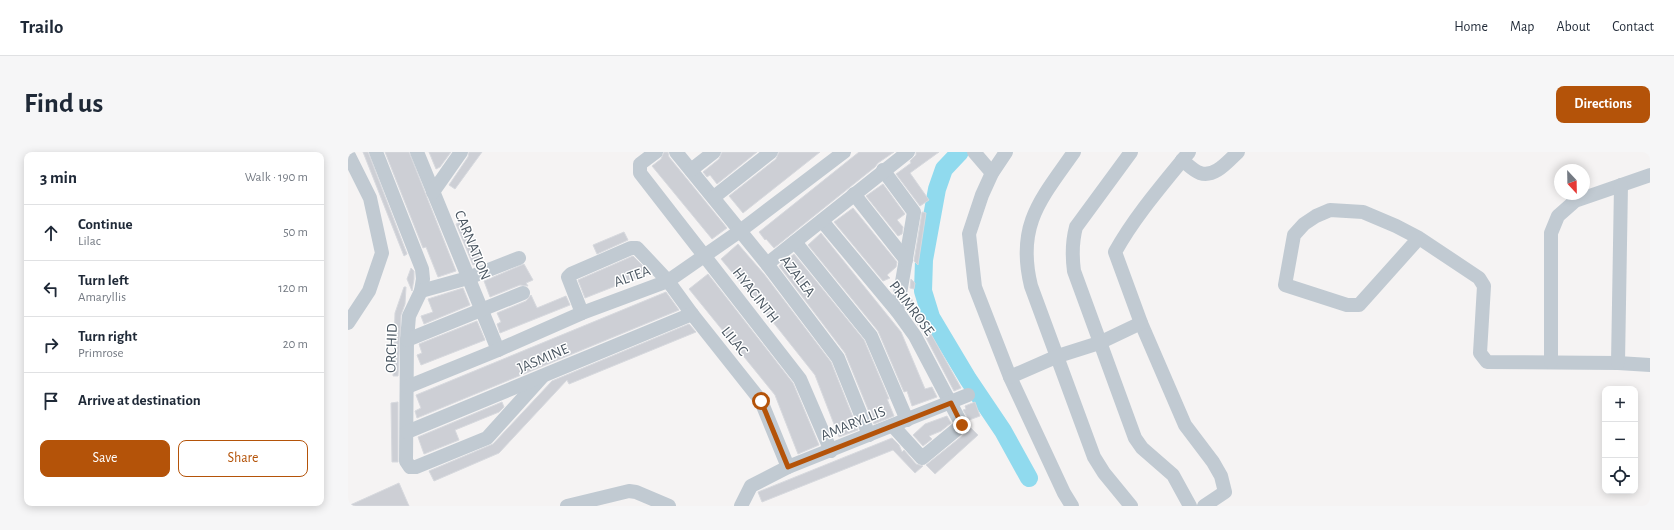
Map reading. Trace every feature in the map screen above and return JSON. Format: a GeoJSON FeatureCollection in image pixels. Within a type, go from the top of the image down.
{"type":"FeatureCollection","features":[{"type":"Feature","properties":{"kind":"street","name":"ORCHID"},"geometry":{"type":"LineString","coordinates":[[376,152],[422,269],[423,279],[421,291],[410,316],[406,387],[406,462],[410,467],[416,467],[487,438],[542,377]]}},
{"type":"Feature","properties":{"kind":"street","name":"CARNATION"},"geometry":{"type":"LineString","coordinates":[[418,152],[498,350]]}},
{"type":"Feature","properties":{"kind":"street"},"geometry":{"type":"LineString","coordinates":[[433,192],[461,152]]}},
{"type":"Feature","properties":{"kind":"street","name":"HYACINTH"},"geometry":{"type":"LineString","coordinates":[[656,152],[640,164],[640,173],[800,379],[831,451]]}},
{"type":"Feature","properties":{"kind":"street","name":"AZALEA"},"geometry":{"type":"LineString","coordinates":[[676,152],[767,264],[838,358],[869,435]]}},
{"type":"Feature","properties":{"kind":"street"},"geometry":{"type":"LineString","coordinates":[[691,170],[714,152]]}},
{"type":"Feature","properties":{"kind":"street"},"geometry":{"type":"LineString","coordinates":[[714,197],[771,152]]}},
{"type":"Feature","properties":{"kind":"street","name":"ALTEA"},"geometry":{"type":"LineString","coordinates":[[406,387],[498,350],[582,313],[668,281],[740,231],[844,152]]}},
{"type":"Feature","properties":{"kind":"street"},"geometry":{"type":"LineString","coordinates":[[767,264],[908,152]]}},
{"type":"Feature","properties":{"kind":"street"},"geometry":{"type":"LineString","coordinates":[[974,152],[992,173]]}},
{"type":"Feature","properties":{"kind":"street"},"geometry":{"type":"LineString","coordinates":[[1006,152],[992,173],[982,195],[969,234],[975,287],[1010,377],[1064,493],[1072,506]]}},
{"type":"Feature","properties":{"kind":"street"},"geometry":{"type":"LineString","coordinates":[[1074,152],[1042,198],[1030,225],[1026,246],[1026,266],[1031,286],[1094,457],[1104,473],[1131,506]]}},
{"type":"Feature","properties":{"kind":"street"},"geometry":{"type":"LineString","coordinates":[[1131,152],[1076,227],[1073,238],[1072,257],[1074,271],[1099,343],[1135,438],[1142,448],[1173,475],[1190,506]]}},
{"type":"Feature","properties":{"kind":"street"},"geometry":{"type":"LineString","coordinates":[[1204,506],[1225,492],[1221,476],[1214,462],[1185,425],[1141,323],[1115,252],[1120,241],[1185,156],[1200,173],[1209,173],[1219,169],[1238,152]]}},
{"type":"Feature","properties":{"kind":"street"},"geometry":{"type":"LineString","coordinates":[[348,154],[370,198],[382,253],[369,291],[348,323]]}},
{"type":"Feature","properties":{"kind":"street"},"geometry":{"type":"LineString","coordinates":[[884,170],[914,212],[897,311]]}},
{"type":"Feature","properties":{"kind":"street"},"geometry":{"type":"LineString","coordinates":[[1550,362],[1551,233],[1558,216],[1575,201],[1650,175]]}},
{"type":"Feature","properties":{"kind":"street"},"geometry":{"type":"LineString","coordinates":[[1618,363],[1621,185]]}},
{"type":"Feature","properties":{"kind":"street"},"geometry":{"type":"LineString","coordinates":[[854,194],[906,260]]}},
{"type":"Feature","properties":{"kind":"street"},"geometry":{"type":"LineString","coordinates":[[1419,238],[1359,305],[1347,305],[1285,285],[1294,235],[1304,224],[1316,216],[1330,210],[1363,212],[1419,238],[1479,278],[1484,286],[1480,353],[1488,362],[1618,363],[1650,365]]}},
{"type":"Feature","properties":{"kind":"street","name":"PRIMROSE"},"geometry":{"type":"LineString","coordinates":[[822,220],[897,311],[915,336],[962,425],[922,458],[893,426]]}},
{"type":"Feature","properties":{"kind":"street"},"geometry":{"type":"LineString","coordinates":[[795,242],[871,336],[906,420]]}},
{"type":"Feature","properties":{"kind":"street","name":"LILAC"},"geometry":{"type":"LineString","coordinates":[[582,313],[568,277],[570,274],[631,248],[637,248],[668,281],[692,314],[761,401],[788,467]]}},
{"type":"Feature","properties":{"kind":"street"},"geometry":{"type":"LineString","coordinates":[[421,291],[468,278],[519,258]]}},
{"type":"Feature","properties":{"kind":"street"},"geometry":{"type":"LineString","coordinates":[[408,340],[523,293]]}},
{"type":"Feature","properties":{"kind":"street","name":"JASMINE"},"geometry":{"type":"LineString","coordinates":[[407,432],[692,314]]}},
{"type":"Feature","properties":{"kind":"street"},"geometry":{"type":"LineString","coordinates":[[1010,377],[1058,356],[1099,343],[1141,323]]}},
{"type":"Feature","properties":{"kind":"street","name":"AMARYLLIS"},"geometry":{"type":"LineString","coordinates":[[741,506],[751,486],[788,467],[968,395]]}},
{"type":"Feature","properties":{"kind":"street"},"geometry":{"type":"LineString","coordinates":[[568,506],[629,491],[636,492],[669,506]]}},
{"type":"Feature","properties":{"kind":"building"},"geometry":{"type":"Polygon","coordinates":[[[363,152],[368,152],[407,254],[404,256],[363,152]]]}},
{"type":"Feature","properties":{"kind":"building"},"geometry":{"type":"Polygon","coordinates":[[[385,152],[409,152],[456,271],[438,277],[426,247],[423,248],[385,152]]]}},
{"type":"Feature","properties":{"kind":"building"},"geometry":{"type":"Polygon","coordinates":[[[429,152],[451,152],[440,167],[436,169],[429,152]]]}},
{"type":"Feature","properties":{"kind":"building"},"geometry":{"type":"Polygon","coordinates":[[[469,152],[482,152],[455,189],[449,185],[468,157],[469,152]]]}},
{"type":"Feature","properties":{"kind":"building"},"geometry":{"type":"Polygon","coordinates":[[[664,152],[668,152],[669,157],[727,228],[712,239],[652,166],[661,159],[664,152]]]}},
{"type":"Feature","properties":{"kind":"building"},"geometry":{"type":"Polygon","coordinates":[[[722,152],[757,152],[717,184],[710,175],[707,177],[703,172],[719,159],[722,152]]]}},
{"type":"Feature","properties":{"kind":"building"},"geometry":{"type":"Polygon","coordinates":[[[779,152],[820,152],[743,213],[729,196],[776,159],[779,152]]]}},
{"type":"Feature","properties":{"kind":"building"},"geometry":{"type":"Polygon","coordinates":[[[859,152],[894,152],[878,163],[774,248],[766,239],[765,240],[759,232],[859,152]]]}},
{"type":"Feature","properties":{"kind":"building"},"geometry":{"type":"Polygon","coordinates":[[[916,152],[939,152],[910,173],[929,200],[920,206],[896,174],[911,163],[910,161],[916,155],[916,152]]]}},
{"type":"Feature","properties":{"kind":"building"},"geometry":{"type":"Polygon","coordinates":[[[883,184],[905,214],[897,220],[903,227],[902,234],[898,236],[866,196],[883,184]]]}},
{"type":"Feature","properties":{"kind":"building"},"geometry":{"type":"Polygon","coordinates":[[[853,208],[897,262],[896,267],[887,275],[890,278],[883,281],[834,222],[853,208]]]}},
{"type":"Feature","properties":{"kind":"building"},"geometry":{"type":"Polygon","coordinates":[[[922,212],[926,213],[918,265],[914,261],[922,212]]]}},
{"type":"Feature","properties":{"kind":"building"},"geometry":{"type":"Polygon","coordinates":[[[465,220],[483,261],[473,265],[456,224],[465,220]]]}},
{"type":"Feature","properties":{"kind":"building"},"geometry":{"type":"Polygon","coordinates":[[[624,232],[628,240],[597,254],[593,245],[624,232]]]}},
{"type":"Feature","properties":{"kind":"building"},"geometry":{"type":"Polygon","coordinates":[[[821,233],[901,332],[925,389],[932,387],[937,397],[912,406],[907,391],[904,392],[878,331],[808,245],[821,233]]]}},
{"type":"Feature","properties":{"kind":"building"},"geometry":{"type":"Polygon","coordinates":[[[738,244],[764,274],[831,362],[858,430],[839,437],[815,375],[721,259],[738,244]]]}},
{"type":"Feature","properties":{"kind":"building"},"geometry":{"type":"Polygon","coordinates":[[[794,254],[864,340],[889,399],[887,399],[894,416],[874,424],[845,353],[779,266],[794,254]]]}},
{"type":"Feature","properties":{"kind":"building"},"geometry":{"type":"Polygon","coordinates":[[[633,256],[643,266],[646,274],[585,298],[578,280],[633,256]]]}},
{"type":"Feature","properties":{"kind":"building"},"geometry":{"type":"Polygon","coordinates":[[[524,264],[533,280],[526,283],[528,286],[520,285],[490,297],[484,281],[524,264]]]}},
{"type":"Feature","properties":{"kind":"building"},"geometry":{"type":"Polygon","coordinates":[[[411,268],[414,271],[412,291],[407,279],[411,268]]]}},
{"type":"Feature","properties":{"kind":"building"},"geometry":{"type":"Polygon","coordinates":[[[708,274],[793,383],[819,445],[798,454],[775,395],[689,289],[708,274]]]}},
{"type":"Feature","properties":{"kind":"building"},"geometry":{"type":"Polygon","coordinates":[[[911,279],[915,283],[914,289],[910,288],[911,279]]]}},
{"type":"Feature","properties":{"kind":"building"},"geometry":{"type":"Polygon","coordinates":[[[404,287],[406,287],[405,304],[401,315],[398,376],[393,376],[395,313],[404,287]]]}},
{"type":"Feature","properties":{"kind":"building"},"geometry":{"type":"Polygon","coordinates":[[[463,288],[470,305],[424,324],[421,316],[433,312],[428,299],[463,288]]]}},
{"type":"Feature","properties":{"kind":"building"},"geometry":{"type":"Polygon","coordinates":[[[666,292],[679,310],[417,418],[415,411],[421,408],[416,395],[666,292]]]}},
{"type":"Feature","properties":{"kind":"building"},"geometry":{"type":"Polygon","coordinates":[[[531,295],[537,308],[566,296],[570,305],[500,333],[497,324],[501,322],[497,313],[526,301],[531,295]]]}},
{"type":"Feature","properties":{"kind":"building"},"geometry":{"type":"Polygon","coordinates":[[[911,298],[961,388],[954,391],[923,332],[906,309],[907,300],[911,298]]]}},
{"type":"Feature","properties":{"kind":"building"},"geometry":{"type":"Polygon","coordinates":[[[477,321],[485,340],[421,365],[417,355],[422,353],[419,344],[477,321]]]}},
{"type":"Feature","properties":{"kind":"building"},"geometry":{"type":"Polygon","coordinates":[[[689,324],[696,332],[569,384],[567,380],[499,453],[434,481],[429,471],[493,444],[552,381],[689,324]]]}},
{"type":"Feature","properties":{"kind":"building"},"geometry":{"type":"Polygon","coordinates":[[[398,402],[398,462],[392,462],[391,403],[398,402]]]}},
{"type":"Feature","properties":{"kind":"building"},"geometry":{"type":"Polygon","coordinates":[[[502,402],[504,407],[499,412],[455,430],[459,440],[424,454],[418,437],[502,402]]]}},
{"type":"Feature","properties":{"kind":"building"},"geometry":{"type":"Polygon","coordinates":[[[975,402],[980,416],[969,420],[963,410],[966,409],[965,406],[975,402]]]}},
{"type":"Feature","properties":{"kind":"building"},"geometry":{"type":"Polygon","coordinates":[[[947,416],[951,423],[941,431],[929,436],[932,439],[923,446],[913,435],[925,424],[947,416]]]}},
{"type":"Feature","properties":{"kind":"building"},"geometry":{"type":"Polygon","coordinates":[[[970,427],[978,435],[935,474],[926,465],[967,432],[970,427]]]}},
{"type":"Feature","properties":{"kind":"building"},"geometry":{"type":"Polygon","coordinates":[[[892,438],[899,445],[902,452],[904,450],[916,464],[923,466],[915,473],[893,450],[762,502],[758,492],[892,438]]]}},
{"type":"Feature","properties":{"kind":"building"},"geometry":{"type":"Polygon","coordinates":[[[399,483],[409,506],[348,506],[399,483]]]}},
{"type":"Feature","properties":{"kind":"waterway"},"geometry":{"type":"LineString","coordinates":[[960,152],[944,169],[937,189],[924,260],[923,291],[931,317],[968,379],[1003,431],[1029,478]]}},
{"type":"Feature","properties":{"kind":"route"},"geometry":{"type":"LineString","coordinates":[[761,401],[788,467],[951,403],[962,425]]}}]}
